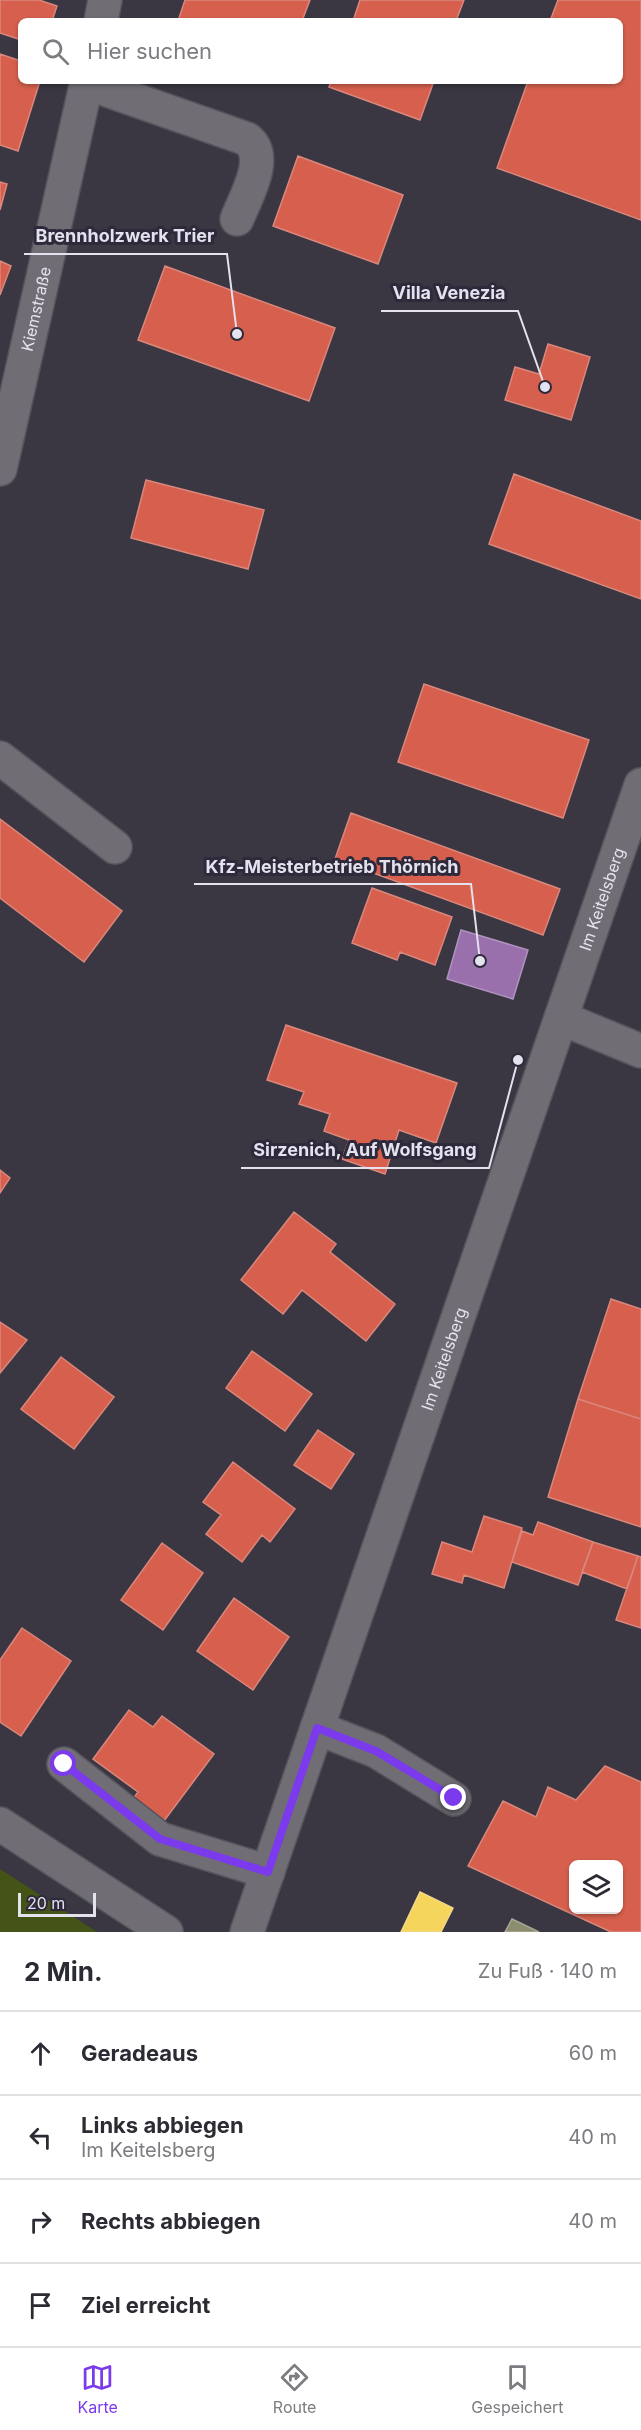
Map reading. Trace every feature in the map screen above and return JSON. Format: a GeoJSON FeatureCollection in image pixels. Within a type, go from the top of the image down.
{"type":"FeatureCollection","features":[{"type":"Feature","properties":{"kind":"street"},"geometry":{"type":"LineString","coordinates":[[102,18],[105,0]]}},
{"type":"Feature","properties":{"kind":"street","name":"Kiemstraße"},"geometry":{"type":"LineString","coordinates":[[0,469],[87,84]]}},
{"type":"Feature","properties":{"kind":"street"},"geometry":{"type":"LineString","coordinates":[[93,84],[247,139],[254,145],[258,152],[256,167],[237,219]]}},
{"type":"Feature","properties":{"kind":"street"},"geometry":{"type":"LineString","coordinates":[[0,758],[115,847]]}},
{"type":"Feature","properties":{"kind":"street","name":"Im Keitelsberg"},"geometry":{"type":"LineString","coordinates":[[247,1932],[641,785]]}},
{"type":"Feature","properties":{"kind":"street"},"geometry":{"type":"LineString","coordinates":[[561,1018],[641,1051]]}},
{"type":"Feature","properties":{"kind":"street"},"geometry":{"type":"LineString","coordinates":[[317,1728],[376,1751],[454,1798]]}},
{"type":"Feature","properties":{"kind":"street"},"geometry":{"type":"LineString","coordinates":[[64,1764],[160,1839],[268,1872]]}},
{"type":"Feature","properties":{"kind":"street"},"geometry":{"type":"LineString","coordinates":[[0,1824],[166,1932]]}},
{"type":"Feature","properties":{"kind":"green space"},"geometry":{"type":"Polygon","coordinates":[[[0,1869],[97,1932],[0,1932],[0,1869]]]}},
{"type":"Feature","properties":{"kind":"building: Wohnen"},"geometry":{"type":"Polygon","coordinates":[[[420,1892],[453,1908],[441,1932],[401,1932],[420,1892]]]}},
{"type":"Feature","properties":{"kind":"building: Handel"},"geometry":{"type":"Polygon","coordinates":[[[0,0],[39,0],[57,6],[53,18],[18,18],[18,39],[0,33],[0,0]]]}},
{"type":"Feature","properties":{"kind":"building: Handel"},"geometry":{"type":"Polygon","coordinates":[[[185,0],[310,0],[303,18],[179,18],[185,0]]]}},
{"type":"Feature","properties":{"kind":"building: Handel"},"geometry":{"type":"Polygon","coordinates":[[[360,0],[464,0],[457,18],[354,18],[360,0]]]}},
{"type":"Feature","properties":{"kind":"building: Handel"},"geometry":{"type":"Polygon","coordinates":[[[558,0],[641,0],[641,220],[497,168],[527,84],[623,84],[623,18],[551,18],[558,0]]]}},
{"type":"Feature","properties":{"kind":"building: Handel"},"geometry":{"type":"Polygon","coordinates":[[[0,54],[18,60],[18,84],[39,84],[18,151],[0,145],[0,54]]]}},
{"type":"Feature","properties":{"kind":"building: Handel"},"geometry":{"type":"Polygon","coordinates":[[[330,84],[433,84],[420,120],[329,87],[330,84]]]}},
{"type":"Feature","properties":{"kind":"building: Handel"},"geometry":{"type":"Polygon","coordinates":[[[298,156],[403,195],[378,264],[273,226],[298,156]]]}},
{"type":"Feature","properties":{"kind":"building: Handel"},"geometry":{"type":"Polygon","coordinates":[[[0,182],[7,184],[0,210],[0,182]]]}},
{"type":"Feature","properties":{"kind":"building: Handel"},"geometry":{"type":"Polygon","coordinates":[[[0,261],[11,266],[0,295],[0,261]]]}},
{"type":"Feature","properties":{"kind":"building: Handel"},"geometry":{"type":"Polygon","coordinates":[[[165,266],[335,328],[309,401],[138,340],[165,266]]]}},
{"type":"Feature","properties":{"kind":"building: Handel"},"geometry":{"type":"Polygon","coordinates":[[[548,344],[590,357],[571,420],[505,400],[515,367],[539,374],[548,344]]]}},
{"type":"Feature","properties":{"kind":"building: Handel"},"geometry":{"type":"Polygon","coordinates":[[[514,474],[641,521],[641,599],[489,544],[514,474]]]}},
{"type":"Feature","properties":{"kind":"building: Handel"},"geometry":{"type":"Polygon","coordinates":[[[146,480],[264,510],[248,569],[131,538],[146,480]]]}},
{"type":"Feature","properties":{"kind":"building: Handel"},"geometry":{"type":"Polygon","coordinates":[[[424,684],[589,740],[563,818],[398,762],[424,684]]]}},
{"type":"Feature","properties":{"kind":"building: Handel"},"geometry":{"type":"Polygon","coordinates":[[[351,813],[560,889],[543,935],[335,859],[351,813]]]}},
{"type":"Feature","properties":{"kind":"building: Handel"},"geometry":{"type":"Polygon","coordinates":[[[0,819],[122,911],[84,962],[0,898],[0,819]]]}},
{"type":"Feature","properties":{"kind":"building: Handel"},"geometry":{"type":"Polygon","coordinates":[[[372,888],[452,917],[435,965],[400,952],[397,960],[352,943],[372,888]]]}},
{"type":"Feature","properties":{"kind":"building: Handel"},"geometry":{"type":"Polygon","coordinates":[[[286,1025],[457,1083],[436,1143],[399,1130],[385,1174],[342,1159],[349,1140],[324,1131],[330,1114],[299,1104],[304,1092],[267,1080],[286,1025]]]}},
{"type":"Feature","properties":{"kind":"building: Handel"},"geometry":{"type":"Polygon","coordinates":[[[0,1170],[10,1178],[0,1193],[0,1170]]]}},
{"type":"Feature","properties":{"kind":"building: Handel"},"geometry":{"type":"Polygon","coordinates":[[[294,1212],[336,1244],[330,1252],[395,1304],[366,1341],[302,1290],[283,1314],[241,1280],[294,1212]]]}},
{"type":"Feature","properties":{"kind":"building: Handel"},"geometry":{"type":"Polygon","coordinates":[[[611,1299],[641,1309],[641,1419],[578,1399],[611,1299]]]}},
{"type":"Feature","properties":{"kind":"building: Handel"},"geometry":{"type":"Polygon","coordinates":[[[0,1322],[27,1340],[0,1373],[0,1322]]]}},
{"type":"Feature","properties":{"kind":"building: Handel"},"geometry":{"type":"Polygon","coordinates":[[[252,1351],[312,1394],[285,1431],[226,1388],[252,1351]]]}},
{"type":"Feature","properties":{"kind":"building: Handel"},"geometry":{"type":"Polygon","coordinates":[[[61,1357],[114,1397],[74,1449],[21,1409],[61,1357]]]}},
{"type":"Feature","properties":{"kind":"building: Handel"},"geometry":{"type":"Polygon","coordinates":[[[578,1399],[641,1419],[641,1527],[548,1497],[578,1399]]]}},
{"type":"Feature","properties":{"kind":"building: Handel"},"geometry":{"type":"Polygon","coordinates":[[[318,1430],[354,1454],[331,1489],[294,1465],[318,1430]]]}},
{"type":"Feature","properties":{"kind":"building: Handel"},"geometry":{"type":"Polygon","coordinates":[[[233,1462],[295,1509],[270,1542],[262,1535],[242,1562],[206,1534],[221,1515],[203,1502],[233,1462]]]}},
{"type":"Feature","properties":{"kind":"building: Handel"},"geometry":{"type":"Polygon","coordinates":[[[484,1516],[522,1528],[504,1588],[464,1575],[462,1583],[432,1574],[442,1542],[472,1552],[484,1516]]]}},
{"type":"Feature","properties":{"kind":"building: Handel"},"geometry":{"type":"Polygon","coordinates":[[[538,1522],[593,1542],[578,1585],[512,1562],[522,1531],[533,1535],[538,1522]]]}},
{"type":"Feature","properties":{"kind":"building: Handel"},"geometry":{"type":"Polygon","coordinates":[[[593,1542],[638,1556],[627,1589],[582,1572],[593,1542]]]}},
{"type":"Feature","properties":{"kind":"building: Handel"},"geometry":{"type":"Polygon","coordinates":[[[162,1543],[203,1573],[163,1630],[121,1600],[162,1543]]]}},
{"type":"Feature","properties":{"kind":"building: Handel"},"geometry":{"type":"Polygon","coordinates":[[[638,1556],[641,1557],[641,1628],[616,1620],[638,1556]]]}},
{"type":"Feature","properties":{"kind":"building: Handel"},"geometry":{"type":"Polygon","coordinates":[[[234,1598],[289,1637],[253,1690],[197,1651],[234,1598]]]}},
{"type":"Feature","properties":{"kind":"building: Handel"},"geometry":{"type":"Polygon","coordinates":[[[22,1628],[71,1661],[21,1736],[0,1722],[0,1660],[22,1628]]]}},
{"type":"Feature","properties":{"kind":"building: Handel"},"geometry":{"type":"Polygon","coordinates":[[[129,1710],[153,1727],[162,1716],[214,1754],[161,1825],[130,1803],[138,1792],[93,1759],[129,1710]]]}},
{"type":"Feature","properties":{"kind":"building: Handel"},"geometry":{"type":"Polygon","coordinates":[[[605,1766],[641,1782],[641,1932],[611,1932],[572,1914],[623,1914],[623,1860],[569,1860],[569,1913],[468,1866],[503,1801],[536,1817],[548,1787],[576,1800],[605,1766]]]}},
{"type":"Feature","properties":{"kind":"building: Büros"},"geometry":{"type":"Polygon","coordinates":[[[461,930],[528,950],[513,999],[447,979],[461,930]]]}},
{"type":"Feature","properties":{"kind":"building: Industrie"},"geometry":{"type":"Polygon","coordinates":[[[512,1919],[539,1932],[505,1932],[512,1919]]]}},
{"type":"Feature","properties":{"kind":"place","name":"Brennholzwerk Trier"},"geometry":{"type":"Point","coordinates":[237,334]}},
{"type":"Feature","properties":{"kind":"place","name":"Villa Venezia"},"geometry":{"type":"Point","coordinates":[545,387]}},
{"type":"Feature","properties":{"kind":"place","name":"Kfz-Meisterbetrieb Thörnich"},"geometry":{"type":"Point","coordinates":[480,961]}},
{"type":"Feature","properties":{"kind":"place","name":"Sirzenich, Auf Wolfsgang"},"geometry":{"type":"Point","coordinates":[518,1060]}},
{"type":"Feature","properties":{"kind":"route"},"geometry":{"type":"LineString","coordinates":[[64,1764],[160,1839],[268,1872],[317,1728],[376,1751],[454,1798]]}}]}
